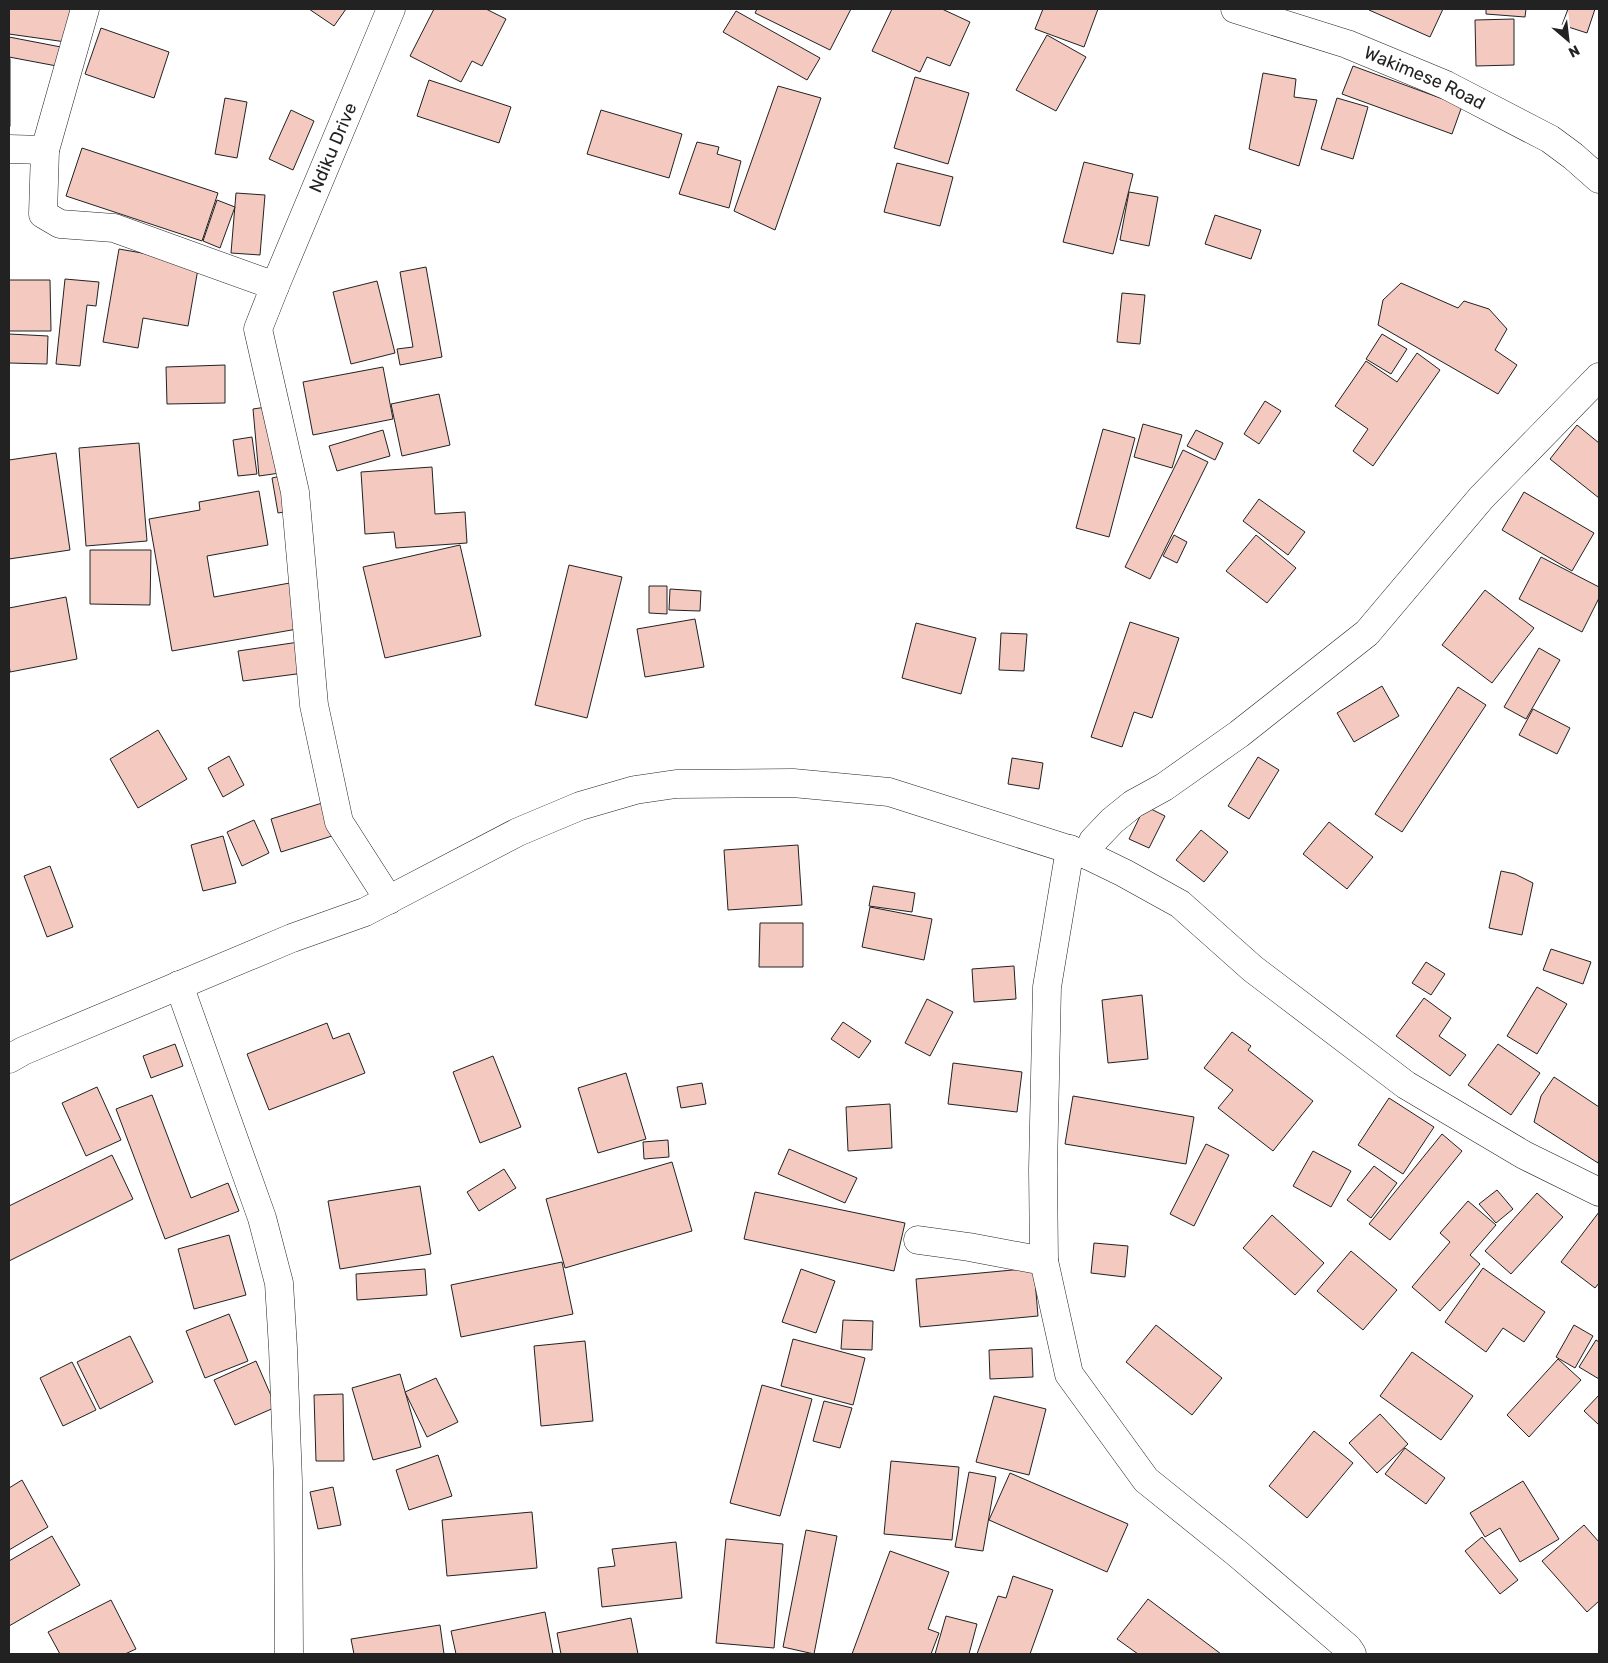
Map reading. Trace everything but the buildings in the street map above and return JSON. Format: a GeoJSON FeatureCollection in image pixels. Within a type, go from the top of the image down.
{"type":"FeatureCollection","features":[{"type":"Feature","properties":{"kind":"street"},"geometry":{"type":"LineString","coordinates":[[85,9],[45,150],[43,214],[60,224],[114,228],[275,286]]}},
{"type":"Feature","properties":{"kind":"street","name":"Ndiku Drive"},"geometry":{"type":"LineString","coordinates":[[390,900],[339,822],[314,705],[295,492],[258,329],[391,9]]}},
{"type":"Feature","properties":{"kind":"street","name":"Wakimese Road"},"geometry":{"type":"LineString","coordinates":[[1235,9],[1347,44],[1446,85],[1550,139],[1599,179]]}},
{"type":"Feature","properties":{"kind":"street"},"geometry":{"type":"LineString","coordinates":[[9,149],[45,150]]}},
{"type":"Feature","properties":{"kind":"street"},"geometry":{"type":"LineString","coordinates":[[1352,1654],[1348,1648],[1238,1554],[1146,1480],[1069,1374],[1044,1261],[1043,1169],[1047,987],[1078,852],[1133,804],[1164,787],[1238,734],[1367,633],[1481,498],[1599,377]]}},
{"type":"Feature","properties":{"kind":"street"},"geometry":{"type":"LineString","coordinates":[[9,1059],[23,1051],[292,938],[364,912],[518,832],[571,810],[635,790],[676,784],[793,783],[889,792],[1078,852],[1180,904],[1253,968],[1355,1048],[1406,1084],[1524,1155],[1599,1192]]}},
{"type":"Feature","properties":{"kind":"street"},"geometry":{"type":"LineString","coordinates":[[179,985],[262,1218],[279,1282],[284,1348],[288,1481],[289,1654]]}},
{"type":"Feature","properties":{"kind":"street"},"geometry":{"type":"LineString","coordinates":[[918,1240],[1044,1261]]}}]}
